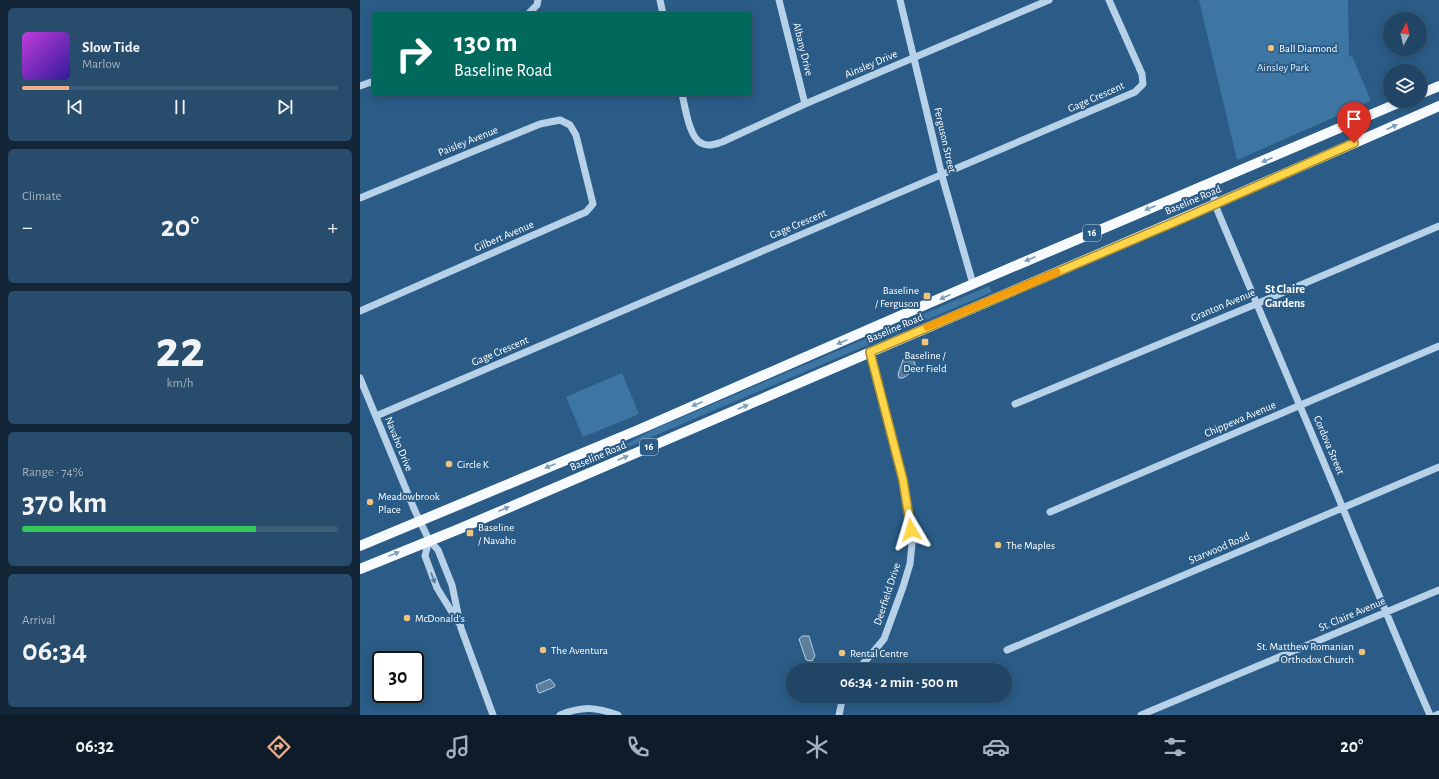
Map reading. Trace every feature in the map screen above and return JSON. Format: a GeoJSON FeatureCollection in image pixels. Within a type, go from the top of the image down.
{"type":"FeatureCollection","features":[{"type":"Feature","properties":{"kind":"main road"},"geometry":{"type":"LineString","coordinates":[[1427,91],[1439,86]]}},
{"type":"Feature","properties":{"kind":"main road","name":"Baseline Road"},"geometry":{"type":"LineString","coordinates":[[360,568],[466,526],[1215,204],[1439,106]]}},
{"type":"Feature","properties":{"kind":"main road","name":"Baseline Road"},"geometry":{"type":"LineString","coordinates":[[360,546],[630,433],[973,284],[1387,108]]}},
{"type":"Feature","properties":{"kind":"street"},"geometry":{"type":"LineString","coordinates":[[530,12],[537,4],[538,0]]}},
{"type":"Feature","properties":{"kind":"street"},"geometry":{"type":"LineString","coordinates":[[660,0],[663,12]]}},
{"type":"Feature","properties":{"kind":"street","name":"Albany Drive"},"geometry":{"type":"LineString","coordinates":[[779,0],[805,104]]}},
{"type":"Feature","properties":{"kind":"street","name":"Ferguson Street"},"geometry":{"type":"LineString","coordinates":[[900,0],[942,176],[973,284]]}},
{"type":"Feature","properties":{"kind":"street","name":"Ainsley Drive"},"geometry":{"type":"LineString","coordinates":[[682,96],[690,126],[695,138],[700,143],[709,145],[722,142],[805,104],[1050,0]]}},
{"type":"Feature","properties":{"kind":"street","name":"Gage Crescent"},"geometry":{"type":"LineString","coordinates":[[376,416],[658,295],[942,176],[1135,92],[1143,84],[1142,74],[1109,0]]}},
{"type":"Feature","properties":{"kind":"street"},"geometry":{"type":"LineString","coordinates":[[360,86],[372,82]]}},
{"type":"Feature","properties":{"kind":"street","name":"Paisley Avenue"},"geometry":{"type":"LineString","coordinates":[[360,198],[540,124],[560,120],[570,125],[577,139]]}},
{"type":"Feature","properties":{"kind":"street","name":"Gilbert Avenue"},"geometry":{"type":"LineString","coordinates":[[360,310],[586,212],[593,204],[577,139]]}},
{"type":"Feature","properties":{"kind":"street","name":"Cordova Street"},"geometry":{"type":"LineString","coordinates":[[1212,183],[1215,204],[1343,508],[1385,613],[1430,715]]}},
{"type":"Feature","properties":{"kind":"street","name":"Granton Avenue"},"geometry":{"type":"LineString","coordinates":[[1015,404],[1439,226]]}},
{"type":"Feature","properties":{"kind":"street","name":"Chippewa Avenue"},"geometry":{"type":"LineString","coordinates":[[1050,512],[1439,346]]}},
{"type":"Feature","properties":{"kind":"street","name":"Deerfield Drive"},"geometry":{"type":"LineString","coordinates":[[864,663],[884,639],[910,564],[912,544],[910,518],[904,486],[870,352]]}},
{"type":"Feature","properties":{"kind":"street","name":"Navaho Drive"},"geometry":{"type":"LineString","coordinates":[[360,378],[420,521],[429,540],[438,550],[452,585],[461,628],[493,715]]}},
{"type":"Feature","properties":{"kind":"street","name":"Starwood Road"},"geometry":{"type":"LineString","coordinates":[[1007,650],[1439,467]]}},
{"type":"Feature","properties":{"kind":"street","name":"Navaho Drive"},"geometry":{"type":"LineString","coordinates":[[429,540],[425,556],[437,588],[461,628]]}},
{"type":"Feature","properties":{"kind":"street","name":"St. Claire Avenue"},"geometry":{"type":"LineString","coordinates":[[1141,715],[1439,590]]}},
{"type":"Feature","properties":{"kind":"street"},"geometry":{"type":"LineString","coordinates":[[839,715],[842,703]]}},
{"type":"Feature","properties":{"kind":"street"},"geometry":{"type":"LineString","coordinates":[[560,715],[573,710],[592,708],[618,715]]}},
{"type":"Feature","properties":{"kind":"green space","name":"Ainsley Park"},"geometry":{"type":"Polygon","coordinates":[[[1199,0],[1348,0],[1349,57],[1352,56],[1371,101],[1237,160],[1199,0]]]}},
{"type":"Feature","properties":{"kind":"green space"},"geometry":{"type":"Polygon","coordinates":[[[989,286],[992,292],[621,450],[620,448],[650,431],[989,286]]]}},
{"type":"Feature","properties":{"kind":"green space"},"geometry":{"type":"Polygon","coordinates":[[[622,373],[639,414],[583,437],[566,397],[622,373]]]}},
{"type":"Feature","properties":{"kind":"shaded area"},"geometry":{"type":"Polygon","coordinates":[[[908,358],[913,359],[915,367],[906,376],[899,378],[898,374],[903,360],[908,358]]]}},
{"type":"Feature","properties":{"kind":"shaded area"},"geometry":{"type":"Polygon","coordinates":[[[802,636],[809,636],[815,656],[812,661],[806,660],[799,639],[802,636]]]}},
{"type":"Feature","properties":{"kind":"shaded area"},"geometry":{"type":"Polygon","coordinates":[[[550,679],[555,685],[554,687],[540,693],[538,692],[536,685],[550,679]]]}},
{"type":"Feature","properties":{"kind":"slow traffic"},"geometry":{"type":"LineString","coordinates":[[927,327],[1057,272]]}},
{"type":"Feature","properties":{"kind":"place","name":"Ball Diamond"},"geometry":{"type":"Point","coordinates":[1271,48]}},
{"type":"Feature","properties":{"kind":"place","name":"Baseline / Ferguson"},"geometry":{"type":"Point","coordinates":[927,296]}},
{"type":"Feature","properties":{"kind":"place","name":"Baseline / Deer Field"},"geometry":{"type":"Point","coordinates":[925,342]}},
{"type":"Feature","properties":{"kind":"place","name":"Circle K"},"geometry":{"type":"Point","coordinates":[449,464]}},
{"type":"Feature","properties":{"kind":"place","name":"Meadowbrook Place"},"geometry":{"type":"Point","coordinates":[370,502]}},
{"type":"Feature","properties":{"kind":"place","name":"Baseline / Navaho"},"geometry":{"type":"Point","coordinates":[470,533]}},
{"type":"Feature","properties":{"kind":"place","name":"The Maples"},"geometry":{"type":"Point","coordinates":[998,545]}},
{"type":"Feature","properties":{"kind":"place","name":"McDonald's"},"geometry":{"type":"Point","coordinates":[407,618]}},
{"type":"Feature","properties":{"kind":"place","name":"The Aventura"},"geometry":{"type":"Point","coordinates":[543,650]}},
{"type":"Feature","properties":{"kind":"place","name":"St. Matthew Romanian Orthodox Church"},"geometry":{"type":"Point","coordinates":[1362,652]}},
{"type":"Feature","properties":{"kind":"place","name":"Rental Centre"},"geometry":{"type":"Point","coordinates":[842,653]}},
{"type":"Feature","properties":{"kind":"district","name":"St Claire Gardens"},"geometry":{"type":"Point","coordinates":[1285,296]}},
{"type":"Feature","properties":{"kind":"route"},"geometry":{"type":"LineString","coordinates":[[911,530],[906,492],[870,352],[1189,216],[1354,143]]}}]}
